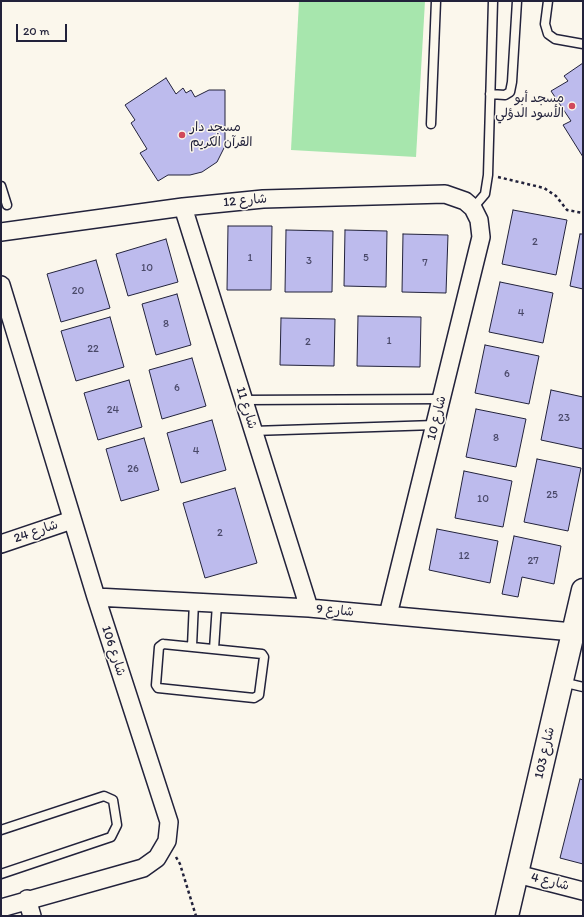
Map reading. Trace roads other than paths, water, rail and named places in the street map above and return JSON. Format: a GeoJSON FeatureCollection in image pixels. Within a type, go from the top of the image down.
{"type":"FeatureCollection","features":[{"type":"Feature","properties":{"kind":"street","name":"شارع 12"},"geometry":{"type":"LineString","coordinates":[[1,232],[184,207],[263,199],[445,194],[465,201],[476,214]]}},
{"type":"Feature","properties":{"kind":"street","name":"شارع 11"},"geometry":{"type":"LineString","coordinates":[[184,207],[308,608]]}},
{"type":"Feature","properties":{"kind":"street","name":"شارع 10"},"geometry":{"type":"LineString","coordinates":[[388,615],[481,237],[476,214]]}},
{"type":"Feature","properties":{"kind":"street","name":"شارع 106"},"geometry":{"type":"LineString","coordinates":[[1,285],[8,332],[72,520],[169,822],[167,841],[157,858],[143,868],[27,899],[1,908]]}},
{"type":"Feature","properties":{"kind":"street","name":"شارع 24"},"geometry":{"type":"LineString","coordinates":[[1,544],[72,520]]}},
{"type":"Feature","properties":{"kind":"street","name":"شارع 103"},"geometry":{"type":"LineString","coordinates":[[507,916],[583,590]]}},
{"type":"Feature","properties":{"kind":"street","name":"شارع 9"},"geometry":{"type":"LineString","coordinates":[[96,598],[308,608],[573,632]]}},
{"type":"Feature","properties":{"kind":"street","name":"شارع 4"},"geometry":{"type":"LineString","coordinates":[[517,874],[583,891]]}},
{"type":"Feature","properties":{"kind":"street"},"geometry":{"type":"LineString","coordinates":[[27,899],[32,916]]}},
{"type":"Feature","properties":{"kind":"lane"},"geometry":{"type":"LineString","coordinates":[[431,124],[436,1]]}},
{"type":"Feature","properties":{"kind":"lane"},"geometry":{"type":"LineString","coordinates":[[476,214],[486,194],[488,175],[493,1]]}},
{"type":"Feature","properties":{"kind":"lane"},"geometry":{"type":"LineString","coordinates":[[490,94],[505,95],[510,92],[512,82],[517,1]]}},
{"type":"Feature","properties":{"kind":"lane"},"geometry":{"type":"LineString","coordinates":[[548,1],[545,24],[548,34],[555,39],[583,44]]}},
{"type":"Feature","properties":{"kind":"lane"},"geometry":{"type":"LineString","coordinates":[[1,186],[7,205]]}},
{"type":"Feature","properties":{"kind":"lane"},"geometry":{"type":"LineString","coordinates":[[243,400],[441,400]]}},
{"type":"Feature","properties":{"kind":"lane"},"geometry":{"type":"LineString","coordinates":[[253,431],[435,425]]}},
{"type":"Feature","properties":{"kind":"lane"},"geometry":{"type":"LineString","coordinates":[[192,646],[194,602]]}},
{"type":"Feature","properties":{"kind":"lane"},"geometry":{"type":"LineString","coordinates":[[214,649],[217,604]]}},
{"type":"Feature","properties":{"kind":"lane"},"geometry":{"type":"LineString","coordinates":[[163,644],[192,646],[262,654],[264,656],[259,696],[257,698],[158,688],[156,685],[159,647],[163,644]]}},
{"type":"Feature","properties":{"kind":"lane"},"geometry":{"type":"LineString","coordinates":[[562,682],[583,687]]}},
{"type":"Feature","properties":{"kind":"lane"},"geometry":{"type":"LineString","coordinates":[[1,830],[104,796],[113,800],[117,825],[111,837],[1,874]]}},
{"type":"Feature","properties":{"kind":"place","name":"مسجد أبو الأسود الدؤلي"},"geometry":{"type":"Point","coordinates":[572,106]}},
{"type":"Feature","properties":{"kind":"place","name":"مسجد دار القرآن الكريم"},"geometry":{"type":"Point","coordinates":[182,135]}}]}
